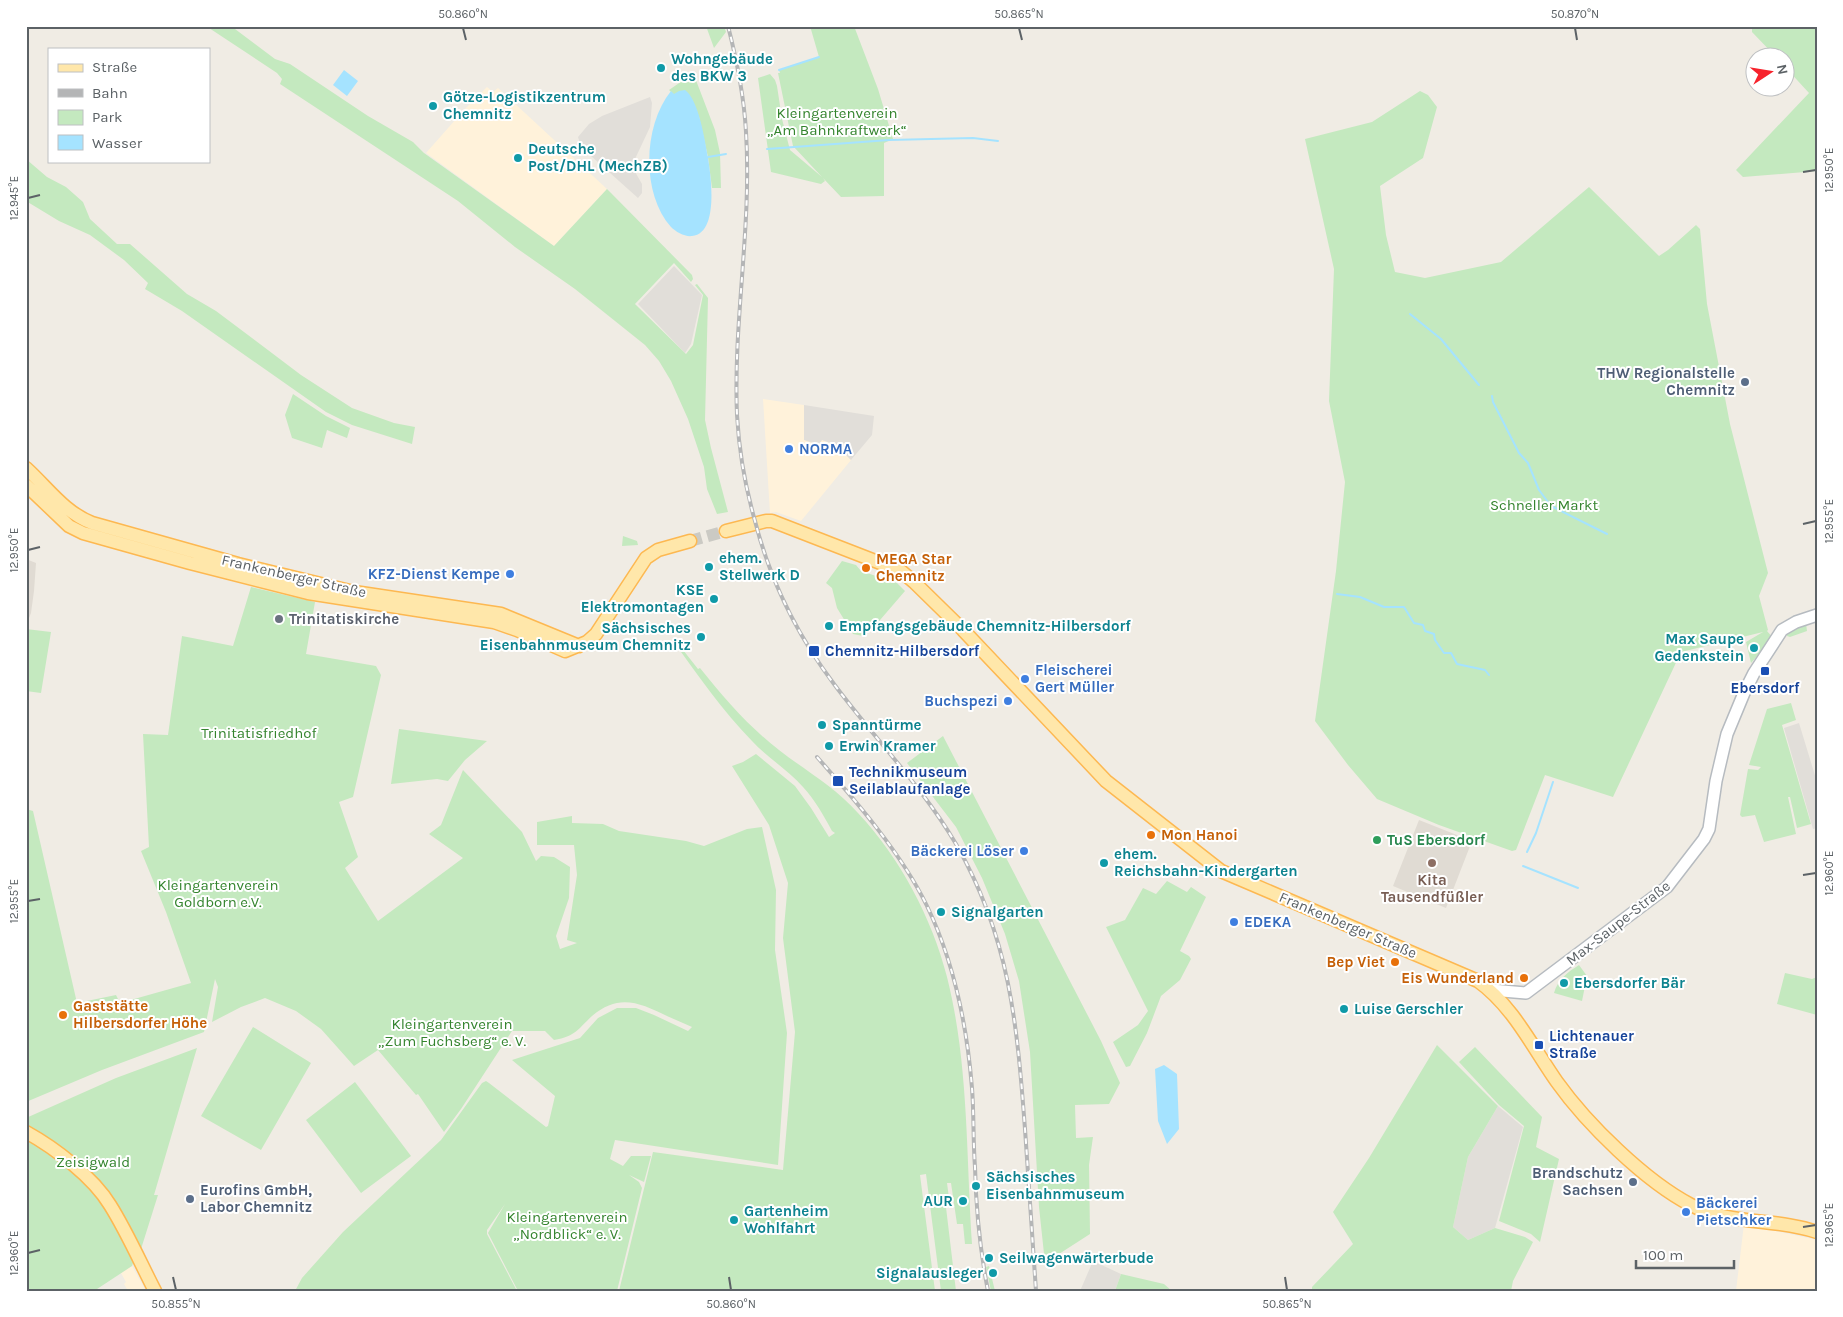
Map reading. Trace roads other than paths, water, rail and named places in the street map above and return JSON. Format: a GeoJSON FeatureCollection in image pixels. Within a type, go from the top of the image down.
{"type":"FeatureCollection","features":[{"type":"Feature","properties":{"kind":"main road","name":"Frankenberger Straße"},"geometry":{"type":"LineString","coordinates":[[26,468],[76,516],[92,523],[238,564],[354,592],[501,614],[579,646]]}},
{"type":"Feature","properties":{"kind":"main road","name":"Frankenberger Straße"},"geometry":{"type":"LineString","coordinates":[[26,485],[69,526],[83,533],[190,564],[308,593],[494,622],[517,630],[561,651],[570,651],[579,646]]}},
{"type":"Feature","properties":{"kind":"main road","name":"Frankenberger Straße"},"geometry":{"type":"LineString","coordinates":[[726,532],[772,521],[901,571],[957,624],[1106,781],[1221,871],[1469,975],[1491,990],[1502,1001],[1557,1082],[1578,1109],[1639,1169],[1662,1187],[1690,1204],[1710,1213],[1736,1219],[1789,1225],[1817,1232]]}},
{"type":"Feature","properties":{"kind":"main road"},"geometry":{"type":"LineString","coordinates":[[579,646],[596,634],[646,558],[658,550],[690,541]]}},
{"type":"Feature","properties":{"kind":"main road"},"geometry":{"type":"LineString","coordinates":[[26,1132],[42,1141],[80,1171],[110,1204],[156,1291]]}},
{"type":"Feature","properties":{"kind":"street","name":"Max-Saupe-Straße"},"geometry":{"type":"LineString","coordinates":[[1491,990],[1526,993],[1668,887],[1704,838],[1709,828],[1716,780],[1727,734],[1754,673],[1782,630],[1796,622],[1817,615]]}},
{"type":"Feature","properties":{"kind":"water"},"geometry":{"type":"Polygon","coordinates":[[[344,70],[358,81],[347,96],[333,85],[344,70]]]}},
{"type":"Feature","properties":{"kind":"water"},"geometry":{"type":"Polygon","coordinates":[[[685,90],[694,102],[701,121],[711,178],[710,215],[701,233],[692,236],[686,236],[673,229],[661,213],[654,196],[650,178],[649,159],[655,122],[662,105],[671,91],[674,94],[685,90]]]}},
{"type":"Feature","properties":{"kind":"water"},"geometry":{"type":"Polygon","coordinates":[[[1164,1065],[1177,1074],[1179,1129],[1167,1144],[1158,1121],[1155,1069],[1164,1065]]]}},
{"type":"Feature","properties":{"kind":"waterway"},"geometry":{"type":"LineString","coordinates":[[779,70],[819,57]]}},
{"type":"Feature","properties":{"kind":"waterway"},"geometry":{"type":"LineString","coordinates":[[767,149],[889,140],[973,138],[998,141]]}},
{"type":"Feature","properties":{"kind":"waterway"},"geometry":{"type":"LineString","coordinates":[[708,157],[726,154]]}},
{"type":"Feature","properties":{"kind":"waterway"},"geometry":{"type":"LineString","coordinates":[[1410,314],[1441,339],[1479,385]]}},
{"type":"Feature","properties":{"kind":"waterway"},"geometry":{"type":"LineString","coordinates":[[1492,396],[1493,402],[1519,453],[1528,463],[1539,490],[1551,506],[1607,534]]}},
{"type":"Feature","properties":{"kind":"waterway"},"geometry":{"type":"LineString","coordinates":[[1337,594],[1360,597],[1384,607],[1404,607],[1414,623],[1423,625],[1425,631],[1434,634],[1435,640],[1444,653],[1451,653],[1457,664],[1485,670],[1489,675]]}},
{"type":"Feature","properties":{"kind":"waterway"},"geometry":{"type":"LineString","coordinates":[[1527,852],[1536,833],[1553,782]]}},
{"type":"Feature","properties":{"kind":"waterway"},"geometry":{"type":"LineString","coordinates":[[1523,866],[1578,888]]}},
{"type":"Feature","properties":{"kind":"tunnel"},"geometry":{"type":"LineString","coordinates":[[690,541],[726,531]]}},
{"type":"Feature","properties":{"kind":"railway"},"geometry":{"type":"LineString","coordinates":[[728,26],[740,79],[746,132],[747,203],[736,380],[739,442],[751,508],[761,543],[777,586],[808,646],[849,704],[913,782],[943,823],[974,879],[988,913],[1008,982],[1014,1017],[1025,1129],[1036,1291]]}},
{"type":"Feature","properties":{"kind":"railway"},"geometry":{"type":"LineString","coordinates":[[817,757],[862,809],[905,867],[927,906],[945,949],[958,995],[967,1041],[973,1098],[977,1214],[988,1291]]}},
{"type":"Feature","properties":{"kind":"place","name":"Wohngebäude des BKW 3"},"geometry":{"type":"Point","coordinates":[661,68]}},
{"type":"Feature","properties":{"kind":"place","name":"Götze-Logistikzentrum Chemnitz"},"geometry":{"type":"Point","coordinates":[433,106]}},
{"type":"Feature","properties":{"kind":"place","name":"Deutsche Post/DHL (MechZB)"},"geometry":{"type":"Point","coordinates":[518,158]}},
{"type":"Feature","properties":{"kind":"place","name":"THW Regionalstelle Chemnitz"},"geometry":{"type":"Point","coordinates":[1745,382]}},
{"type":"Feature","properties":{"kind":"place","name":"NORMA"},"geometry":{"type":"Point","coordinates":[789,449]}},
{"type":"Feature","properties":{"kind":"place","name":"ehem. Stellwerk D"},"geometry":{"type":"Point","coordinates":[709,567]}},
{"type":"Feature","properties":{"kind":"place","name":"MEGA Star Chemnitz"},"geometry":{"type":"Point","coordinates":[866,568]}},
{"type":"Feature","properties":{"kind":"place","name":"KFZ-Dienst Kempe"},"geometry":{"type":"Point","coordinates":[510,574]}},
{"type":"Feature","properties":{"kind":"place","name":"KSE Elektromontagen"},"geometry":{"type":"Point","coordinates":[714,599]}},
{"type":"Feature","properties":{"kind":"place","name":"Trinitatiskirche"},"geometry":{"type":"Point","coordinates":[279,619]}},
{"type":"Feature","properties":{"kind":"place","name":"Empfangsgebäude Chemnitz-Hilbersdorf"},"geometry":{"type":"Point","coordinates":[829,626]}},
{"type":"Feature","properties":{"kind":"place","name":"Sächsisches Eisenbahnmuseum Chemnitz"},"geometry":{"type":"Point","coordinates":[701,637]}},
{"type":"Feature","properties":{"kind":"place","name":"Max Saupe Gedenkstein"},"geometry":{"type":"Point","coordinates":[1754,648]}},
{"type":"Feature","properties":{"kind":"place","name":"Chemnitz-Hilbersdorf"},"geometry":{"type":"Point","coordinates":[814,651]}},
{"type":"Feature","properties":{"kind":"place","name":"Ebersdorf"},"geometry":{"type":"Point","coordinates":[1765,671]}},
{"type":"Feature","properties":{"kind":"place","name":"Fleischerei Gert Müller"},"geometry":{"type":"Point","coordinates":[1025,679]}},
{"type":"Feature","properties":{"kind":"place","name":"Buchspezi"},"geometry":{"type":"Point","coordinates":[1008,701]}},
{"type":"Feature","properties":{"kind":"place","name":"Spanntürme"},"geometry":{"type":"Point","coordinates":[822,725]}},
{"type":"Feature","properties":{"kind":"place","name":"Erwin Kramer"},"geometry":{"type":"Point","coordinates":[829,746]}},
{"type":"Feature","properties":{"kind":"place","name":"Technikmuseum Seilablaufanlage"},"geometry":{"type":"Point","coordinates":[838,781]}},
{"type":"Feature","properties":{"kind":"place","name":"Mon Hanoi"},"geometry":{"type":"Point","coordinates":[1151,835]}},
{"type":"Feature","properties":{"kind":"place","name":"TuS Ebersdorf"},"geometry":{"type":"Point","coordinates":[1377,840]}},
{"type":"Feature","properties":{"kind":"place","name":"Bäckerei Löser"},"geometry":{"type":"Point","coordinates":[1024,851]}},
{"type":"Feature","properties":{"kind":"place","name":"ehem. Reichsbahn-Kindergarten"},"geometry":{"type":"Point","coordinates":[1104,863]}},
{"type":"Feature","properties":{"kind":"place","name":"Kita Tausendfüßler"},"geometry":{"type":"Point","coordinates":[1432,863]}},
{"type":"Feature","properties":{"kind":"place","name":"Signalgarten"},"geometry":{"type":"Point","coordinates":[941,912]}},
{"type":"Feature","properties":{"kind":"place","name":"EDEKA"},"geometry":{"type":"Point","coordinates":[1234,922]}},
{"type":"Feature","properties":{"kind":"place","name":"Bep Viet"},"geometry":{"type":"Point","coordinates":[1395,962]}},
{"type":"Feature","properties":{"kind":"place","name":"Eis Wunderland"},"geometry":{"type":"Point","coordinates":[1524,978]}},
{"type":"Feature","properties":{"kind":"place","name":"Ebersdorfer Bär"},"geometry":{"type":"Point","coordinates":[1564,983]}},
{"type":"Feature","properties":{"kind":"place","name":"Luise Gerschler"},"geometry":{"type":"Point","coordinates":[1344,1009]}},
{"type":"Feature","properties":{"kind":"place","name":"Gaststätte Hilbersdorfer Höhe"},"geometry":{"type":"Point","coordinates":[63,1015]}},
{"type":"Feature","properties":{"kind":"place","name":"Lichtenauer Straße"},"geometry":{"type":"Point","coordinates":[1539,1045]}},
{"type":"Feature","properties":{"kind":"place","name":"Brandschutz Sachsen"},"geometry":{"type":"Point","coordinates":[1633,1182]}},
{"type":"Feature","properties":{"kind":"place","name":"Sächsisches Eisenbahnmuseum"},"geometry":{"type":"Point","coordinates":[976,1186]}},
{"type":"Feature","properties":{"kind":"place","name":"Eurofins GmbH, Labor Chemnitz"},"geometry":{"type":"Point","coordinates":[190,1199]}},
{"type":"Feature","properties":{"kind":"place","name":"AUR"},"geometry":{"type":"Point","coordinates":[963,1201]}},
{"type":"Feature","properties":{"kind":"place","name":"Bäckerei Pietschker"},"geometry":{"type":"Point","coordinates":[1686,1212]}},
{"type":"Feature","properties":{"kind":"place","name":"Gartenheim Wohlfahrt"},"geometry":{"type":"Point","coordinates":[734,1220]}},
{"type":"Feature","properties":{"kind":"place","name":"Seilwagenwärterbude"},"geometry":{"type":"Point","coordinates":[989,1258]}},
{"type":"Feature","properties":{"kind":"place","name":"Signalausleger"},"geometry":{"type":"Point","coordinates":[993,1273]}},
{"type":"Feature","properties":{"kind":"park label","name":"Kleingartenverein „Am Bahnkraftwerk“"},"geometry":{"type":"Point","coordinates":[837,122]}},
{"type":"Feature","properties":{"kind":"park label","name":"Schneller Markt"},"geometry":{"type":"Point","coordinates":[1544,505]}},
{"type":"Feature","properties":{"kind":"park label","name":"Trinitatisfriedhof"},"geometry":{"type":"Point","coordinates":[259,733]}},
{"type":"Feature","properties":{"kind":"park label","name":"Kleingartenverein Goldborn e.V."},"geometry":{"type":"Point","coordinates":[218,894]}},
{"type":"Feature","properties":{"kind":"park label","name":"Kleingartenverein „Zum Fuchsberg“ e. V."},"geometry":{"type":"Point","coordinates":[452,1032]}},
{"type":"Feature","properties":{"kind":"park label","name":"Zeisigwald"},"geometry":{"type":"Point","coordinates":[93,1162]}},
{"type":"Feature","properties":{"kind":"park label","name":"Kleingartenverein „Nordblick“ e. V."},"geometry":{"type":"Point","coordinates":[567,1226]}}]}
